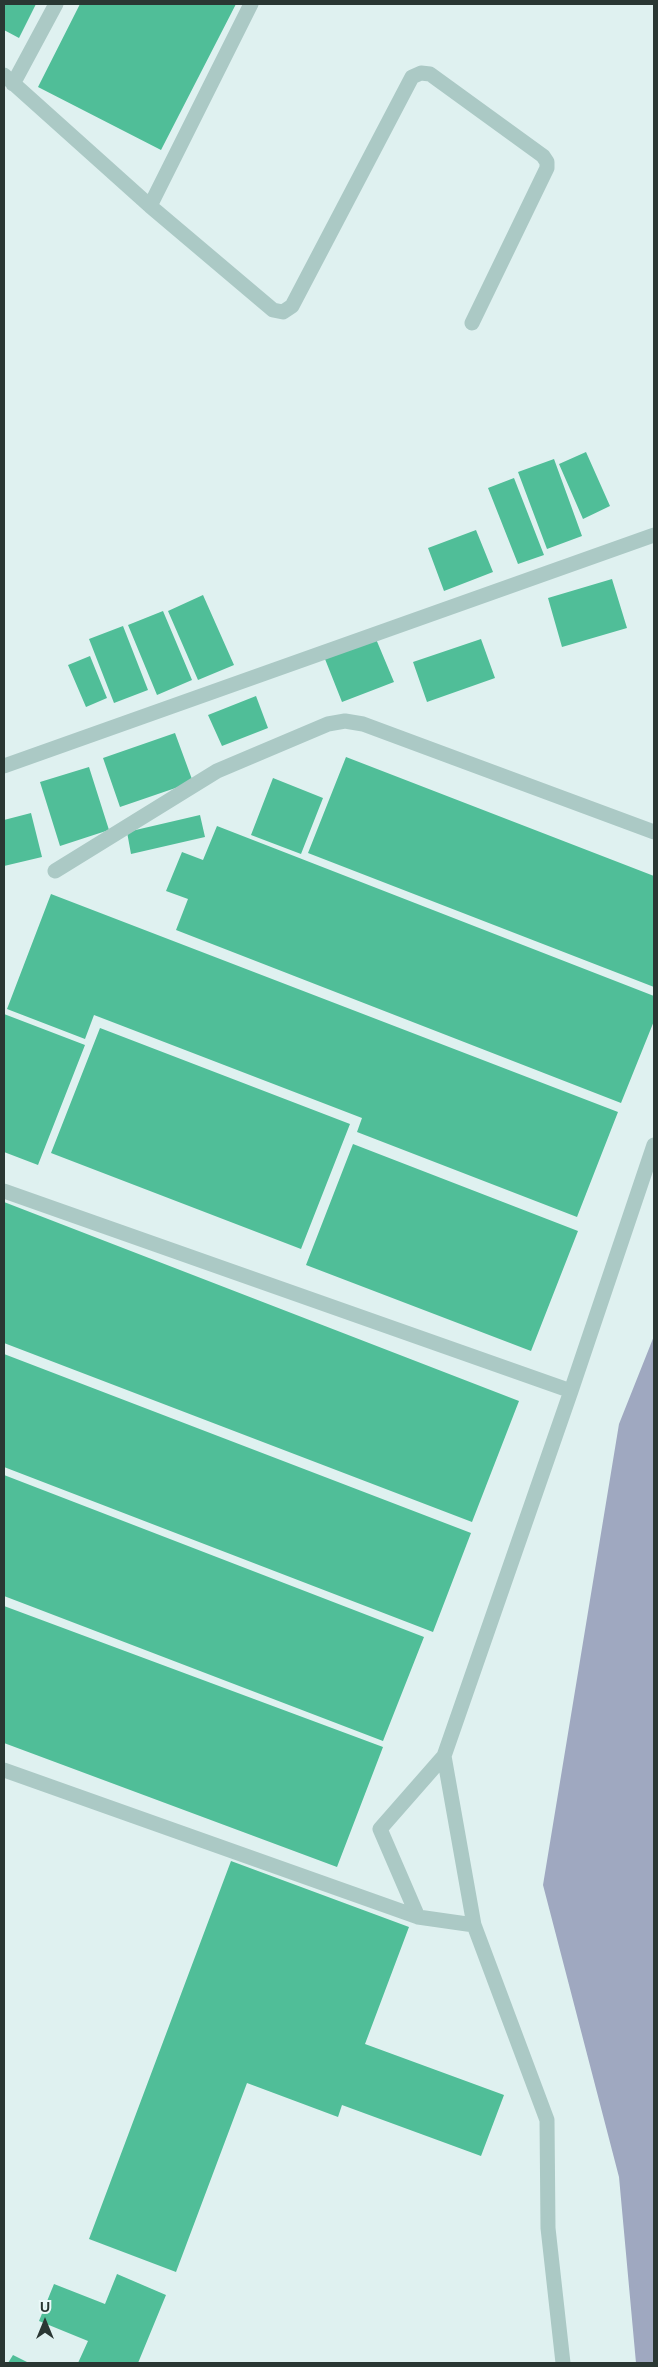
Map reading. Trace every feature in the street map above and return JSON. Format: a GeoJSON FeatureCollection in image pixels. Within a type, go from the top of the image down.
{"type":"FeatureCollection","features":[{"type":"Feature","properties":{"kind":"street"},"geometry":{"type":"LineString","coordinates":[[56,4],[8,80],[150,206],[273,310],[283,312],[292,306],[412,77],[421,73],[430,74],[543,156],[547,162],[547,168],[472,322]]}},
{"type":"Feature","properties":{"kind":"street"},"geometry":{"type":"LineString","coordinates":[[150,206],[251,4]]}},
{"type":"Feature","properties":{"kind":"street"},"geometry":{"type":"LineString","coordinates":[[4,766],[654,535]]}},
{"type":"Feature","properties":{"kind":"street"},"geometry":{"type":"LineString","coordinates":[[55,871],[217,771],[328,724],[345,721],[363,724],[654,832]]}},
{"type":"Feature","properties":{"kind":"street"},"geometry":{"type":"LineString","coordinates":[[418,1917],[380,1829],[444,1756],[572,1391],[654,1146]]}},
{"type":"Feature","properties":{"kind":"street"},"geometry":{"type":"LineString","coordinates":[[4,1191],[572,1391]]}},
{"type":"Feature","properties":{"kind":"street"},"geometry":{"type":"LineString","coordinates":[[444,1756],[474,1925],[547,2120],[548,2228],[563,2363]]}},
{"type":"Feature","properties":{"kind":"street"},"geometry":{"type":"LineString","coordinates":[[4,1770],[418,1917],[474,1925]]}},
{"type":"Feature","properties":{"kind":"shaded area"},"geometry":{"type":"Polygon","coordinates":[[[654,1336],[654,2363],[636,2363],[619,2177],[543,1885],[619,1424],[654,1336]]]}},
{"type":"Feature","properties":{"kind":"building"},"geometry":{"type":"Polygon","coordinates":[[[4,4],[36,4],[19,38],[4,30],[4,4]]]}},
{"type":"Feature","properties":{"kind":"building"},"geometry":{"type":"Polygon","coordinates":[[[80,4],[236,4],[161,150],[38,87],[80,4]]]}},
{"type":"Feature","properties":{"kind":"building"},"geometry":{"type":"Polygon","coordinates":[[[586,452],[610,506],[583,519],[559,464],[586,452]]]}},
{"type":"Feature","properties":{"kind":"building"},"geometry":{"type":"Polygon","coordinates":[[[554,459],[582,536],[547,549],[518,472],[554,459]]]}},
{"type":"Feature","properties":{"kind":"building"},"geometry":{"type":"Polygon","coordinates":[[[514,478],[544,555],[518,564],[488,488],[514,478]]]}},
{"type":"Feature","properties":{"kind":"building"},"geometry":{"type":"Polygon","coordinates":[[[476,530],[493,572],[444,591],[428,548],[476,530]]]}},
{"type":"Feature","properties":{"kind":"building"},"geometry":{"type":"Polygon","coordinates":[[[612,579],[627,628],[562,647],[548,598],[612,579]]]}},
{"type":"Feature","properties":{"kind":"building"},"geometry":{"type":"Polygon","coordinates":[[[203,595],[234,665],[198,680],[168,611],[203,595]]]}},
{"type":"Feature","properties":{"kind":"building"},"geometry":{"type":"Polygon","coordinates":[[[163,611],[192,680],[157,695],[128,625],[163,611]]]}},
{"type":"Feature","properties":{"kind":"building"},"geometry":{"type":"Polygon","coordinates":[[[123,626],[148,690],[114,703],[89,639],[123,626]]]}},
{"type":"Feature","properties":{"kind":"building"},"geometry":{"type":"Polygon","coordinates":[[[376,639],[394,682],[342,702],[325,659],[376,639]]]}},
{"type":"Feature","properties":{"kind":"building"},"geometry":{"type":"Polygon","coordinates":[[[481,639],[495,678],[427,702],[413,662],[481,639]]]}},
{"type":"Feature","properties":{"kind":"building"},"geometry":{"type":"Polygon","coordinates":[[[90,656],[107,698],[86,707],[68,665],[90,656]]]}},
{"type":"Feature","properties":{"kind":"building"},"geometry":{"type":"Polygon","coordinates":[[[256,696],[268,728],[222,746],[208,715],[256,696]]]}},
{"type":"Feature","properties":{"kind":"building"},"geometry":{"type":"Polygon","coordinates":[[[175,733],[193,782],[120,807],[103,758],[175,733]]]}},
{"type":"Feature","properties":{"kind":"building"},"geometry":{"type":"Polygon","coordinates":[[[346,757],[654,876],[654,987],[308,853],[346,757]]]}},
{"type":"Feature","properties":{"kind":"building"},"geometry":{"type":"Polygon","coordinates":[[[89,767],[109,830],[60,846],[40,782],[89,767]]]}},
{"type":"Feature","properties":{"kind":"building"},"geometry":{"type":"Polygon","coordinates":[[[273,778],[323,798],[301,854],[251,835],[273,778]]]}},
{"type":"Feature","properties":{"kind":"building"},"geometry":{"type":"Polygon","coordinates":[[[31,813],[42,857],[4,866],[4,820],[31,813]]]}},
{"type":"Feature","properties":{"kind":"building"},"geometry":{"type":"Polygon","coordinates":[[[200,815],[205,837],[131,854],[127,832],[200,815]]]}},
{"type":"Feature","properties":{"kind":"building"},"geometry":{"type":"Polygon","coordinates":[[[217,826],[654,996],[654,1021],[621,1103],[176,930],[188,899],[166,891],[182,852],[203,860],[217,826]]]}},
{"type":"Feature","properties":{"kind":"building"},"geometry":{"type":"Polygon","coordinates":[[[51,894],[618,1112],[577,1217],[357,1132],[362,1118],[94,1015],[85,1039],[7,1009],[51,894]]]}},
{"type":"Feature","properties":{"kind":"building"},"geometry":{"type":"Polygon","coordinates":[[[4,1014],[85,1045],[38,1165],[4,1152],[4,1014]]]}},
{"type":"Feature","properties":{"kind":"building"},"geometry":{"type":"Polygon","coordinates":[[[100,1028],[350,1124],[301,1249],[51,1153],[100,1028]]]}},
{"type":"Feature","properties":{"kind":"building"},"geometry":{"type":"Polygon","coordinates":[[[353,1144],[578,1231],[531,1351],[306,1265],[353,1144]]]}},
{"type":"Feature","properties":{"kind":"building"},"geometry":{"type":"Polygon","coordinates":[[[4,1202],[519,1401],[472,1522],[4,1343],[4,1202]]]}},
{"type":"Feature","properties":{"kind":"building"},"geometry":{"type":"Polygon","coordinates":[[[4,1354],[471,1533],[433,1632],[4,1467],[4,1354]]]}},
{"type":"Feature","properties":{"kind":"building"},"geometry":{"type":"Polygon","coordinates":[[[4,1475],[424,1637],[383,1741],[4,1596],[4,1475]]]}},
{"type":"Feature","properties":{"kind":"building"},"geometry":{"type":"Polygon","coordinates":[[[4,1606],[383,1747],[337,1867],[4,1743],[4,1606]]]}},
{"type":"Feature","properties":{"kind":"building"},"geometry":{"type":"Polygon","coordinates":[[[231,1861],[409,1927],[365,2044],[504,2095],[481,2156],[342,2105],[338,2117],[247,2083],[176,2272],[89,2239],[231,1861]]]}},
{"type":"Feature","properties":{"kind":"building"},"geometry":{"type":"Polygon","coordinates":[[[117,2274],[166,2295],[138,2363],[78,2363],[88,2341],[39,2321],[54,2284],[105,2304],[117,2274]]]}},
{"type":"Feature","properties":{"kind":"building"},"geometry":{"type":"Polygon","coordinates":[[[13,2355],[29,2363],[8,2363],[13,2355]]]}}]}
